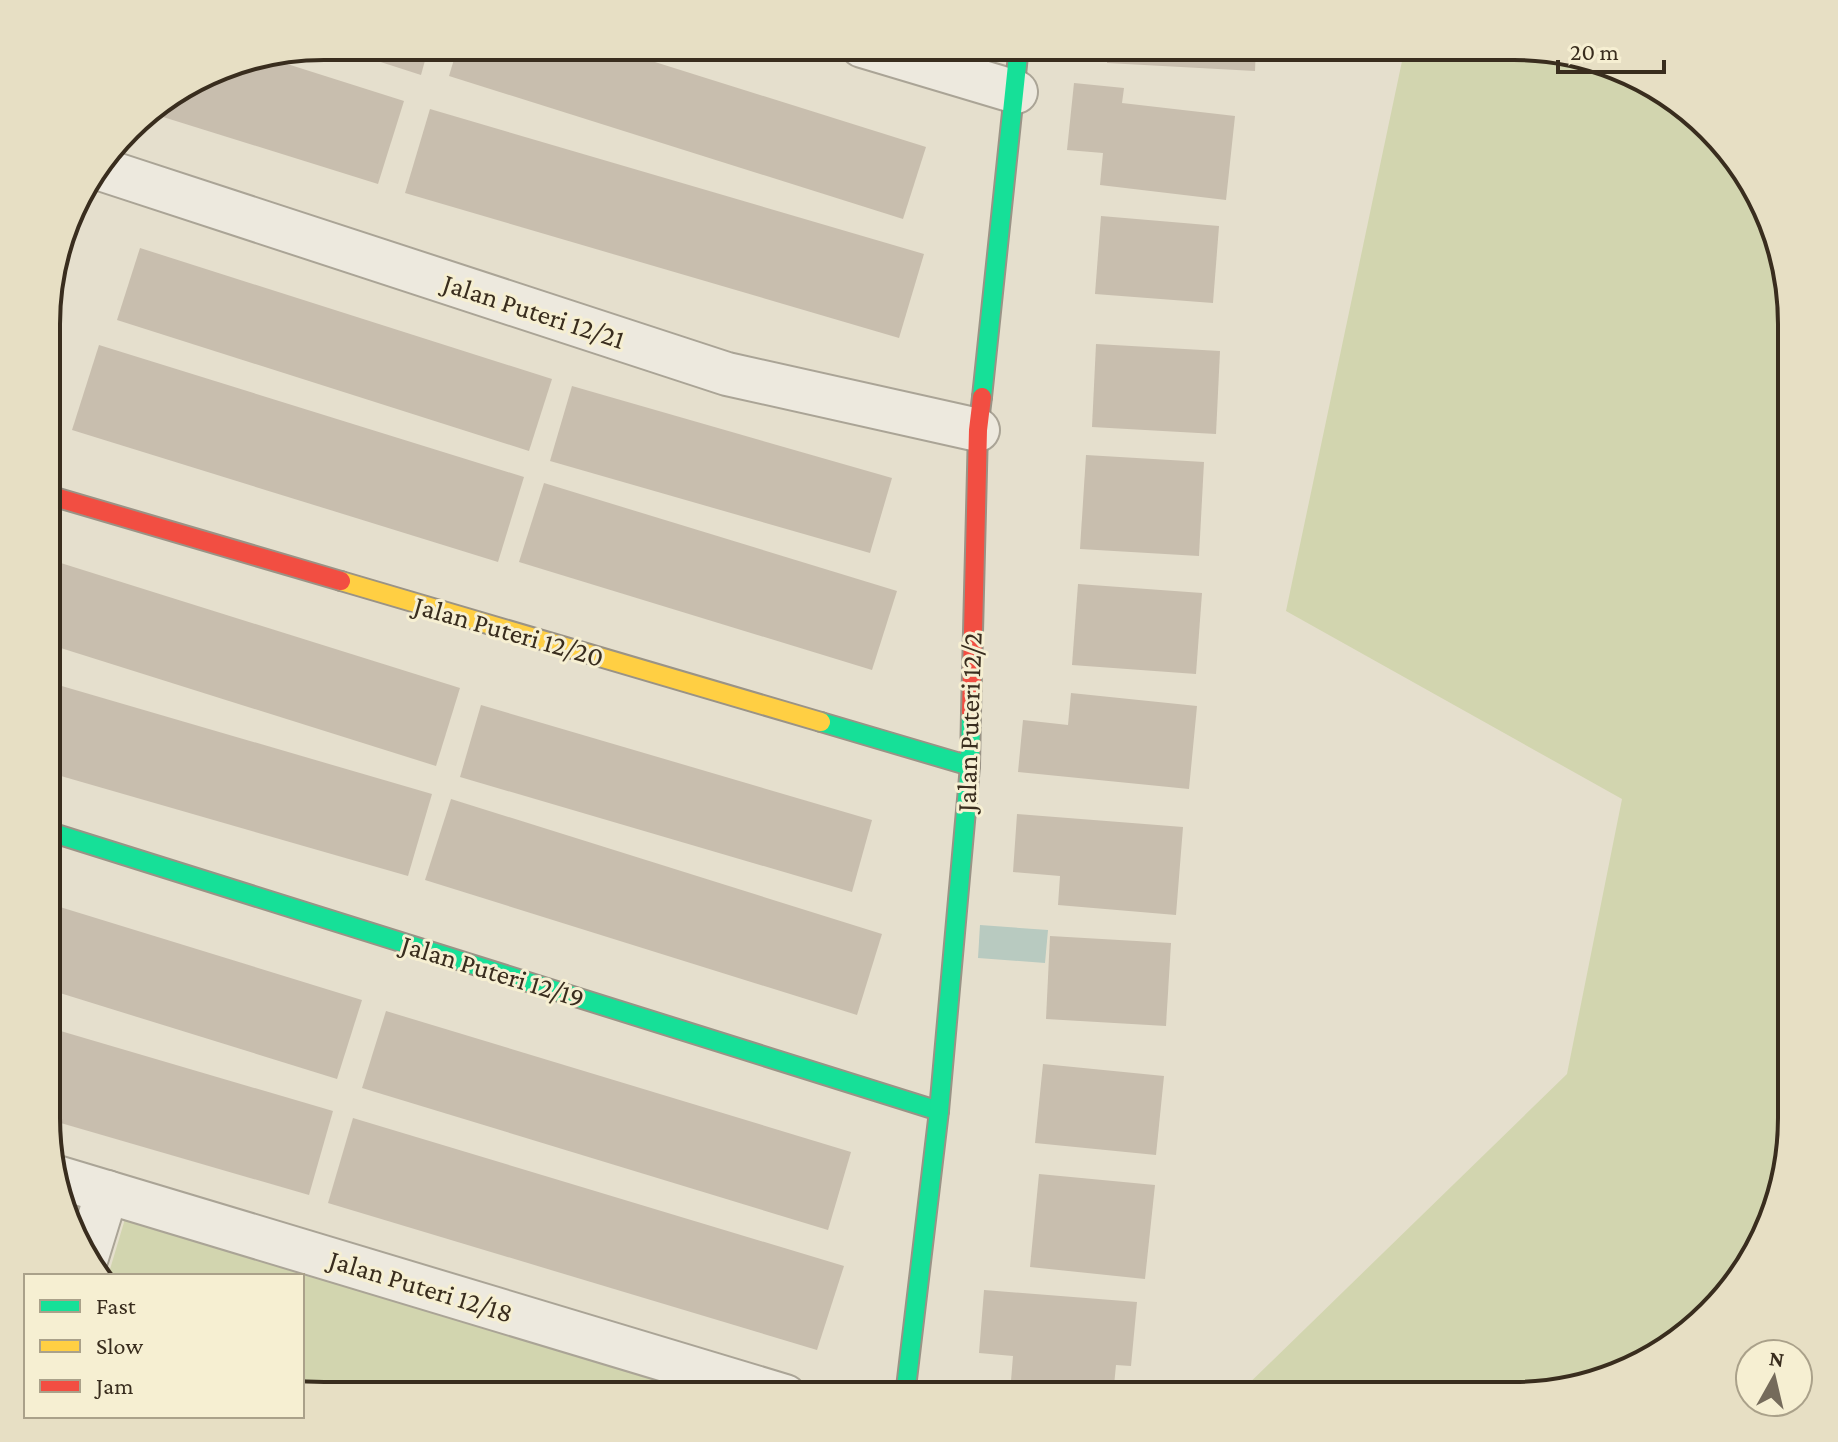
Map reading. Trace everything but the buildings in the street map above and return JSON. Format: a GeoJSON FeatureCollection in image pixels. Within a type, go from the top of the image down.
{"type":"FeatureCollection","features":[{"type":"Feature","properties":{"kind":"street"},"geometry":{"type":"LineString","coordinates":[[910,60],[1016,92]]}},
{"type":"Feature","properties":{"kind":"street","name":"Jalan Puteri 12/2"},"geometry":{"type":"LineString","coordinates":[[907,1381],[939,1111],[970,766],[978,430],[1018,61]]}},
{"type":"Feature","properties":{"kind":"street","name":"Jalan Puteri 12/21"},"geometry":{"type":"LineString","coordinates":[[109,172],[727,374],[978,430]]}},
{"type":"Feature","properties":{"kind":"street","name":"Jalan Puteri 12/20"},"geometry":{"type":"LineString","coordinates":[[60,499],[970,766]]}},
{"type":"Feature","properties":{"kind":"street","name":"Jalan Puteri 12/19"},"geometry":{"type":"LineString","coordinates":[[61,835],[939,1111]]}},
{"type":"Feature","properties":{"kind":"street","name":"Jalan Puteri 12/18"},"geometry":{"type":"LineString","coordinates":[[68,1180],[736,1381]]}},
{"type":"Feature","properties":{"kind":"street"},"geometry":{"type":"LineString","coordinates":[[92,1242],[107,1192]]}},
{"type":"Feature","properties":{"kind":"green space"},"geometry":{"type":"Polygon","coordinates":[[[1402,61],[1548,62],[1615,80],[1646,95],[1675,115],[1701,137],[1723,163],[1751,207],[1764,239],[1776,290],[1777,1135],[1769,1186],[1743,1250],[1701,1305],[1675,1327],[1631,1355],[1599,1368],[1548,1380],[1251,1382],[1567,1074],[1622,799],[1286,611],[1402,61]]]}},
{"type":"Feature","properties":{"kind":"green space"},"geometry":{"type":"Polygon","coordinates":[[[125,1219],[683,1381],[304,1381],[304,1274],[112,1274],[110,1271],[125,1219]]]}},
{"type":"Feature","properties":{"kind":"shaded area"},"geometry":{"type":"Polygon","coordinates":[[[980,925],[1048,930],[1045,963],[978,958],[980,925]]]}},
{"type":"Feature","properties":{"kind":"traffic: fast"},"geometry":{"type":"LineString","coordinates":[[982,397],[1017,61]]}},
{"type":"Feature","properties":{"kind":"traffic: fast"},"geometry":{"type":"LineString","coordinates":[[907,1381],[939,1111],[970,766],[971,713]]}},
{"type":"Feature","properties":{"kind":"traffic: fast"},"geometry":{"type":"LineString","coordinates":[[821,722],[970,766]]}},
{"type":"Feature","properties":{"kind":"traffic: fast"},"geometry":{"type":"LineString","coordinates":[[61,835],[939,1111]]}},
{"type":"Feature","properties":{"kind":"traffic: slow"},"geometry":{"type":"LineString","coordinates":[[341,581],[821,722]]}},
{"type":"Feature","properties":{"kind":"traffic: jam"},"geometry":{"type":"LineString","coordinates":[[971,713],[978,430],[982,397]]}},
{"type":"Feature","properties":{"kind":"traffic: jam"},"geometry":{"type":"LineString","coordinates":[[60,499],[341,581]]}}]}
